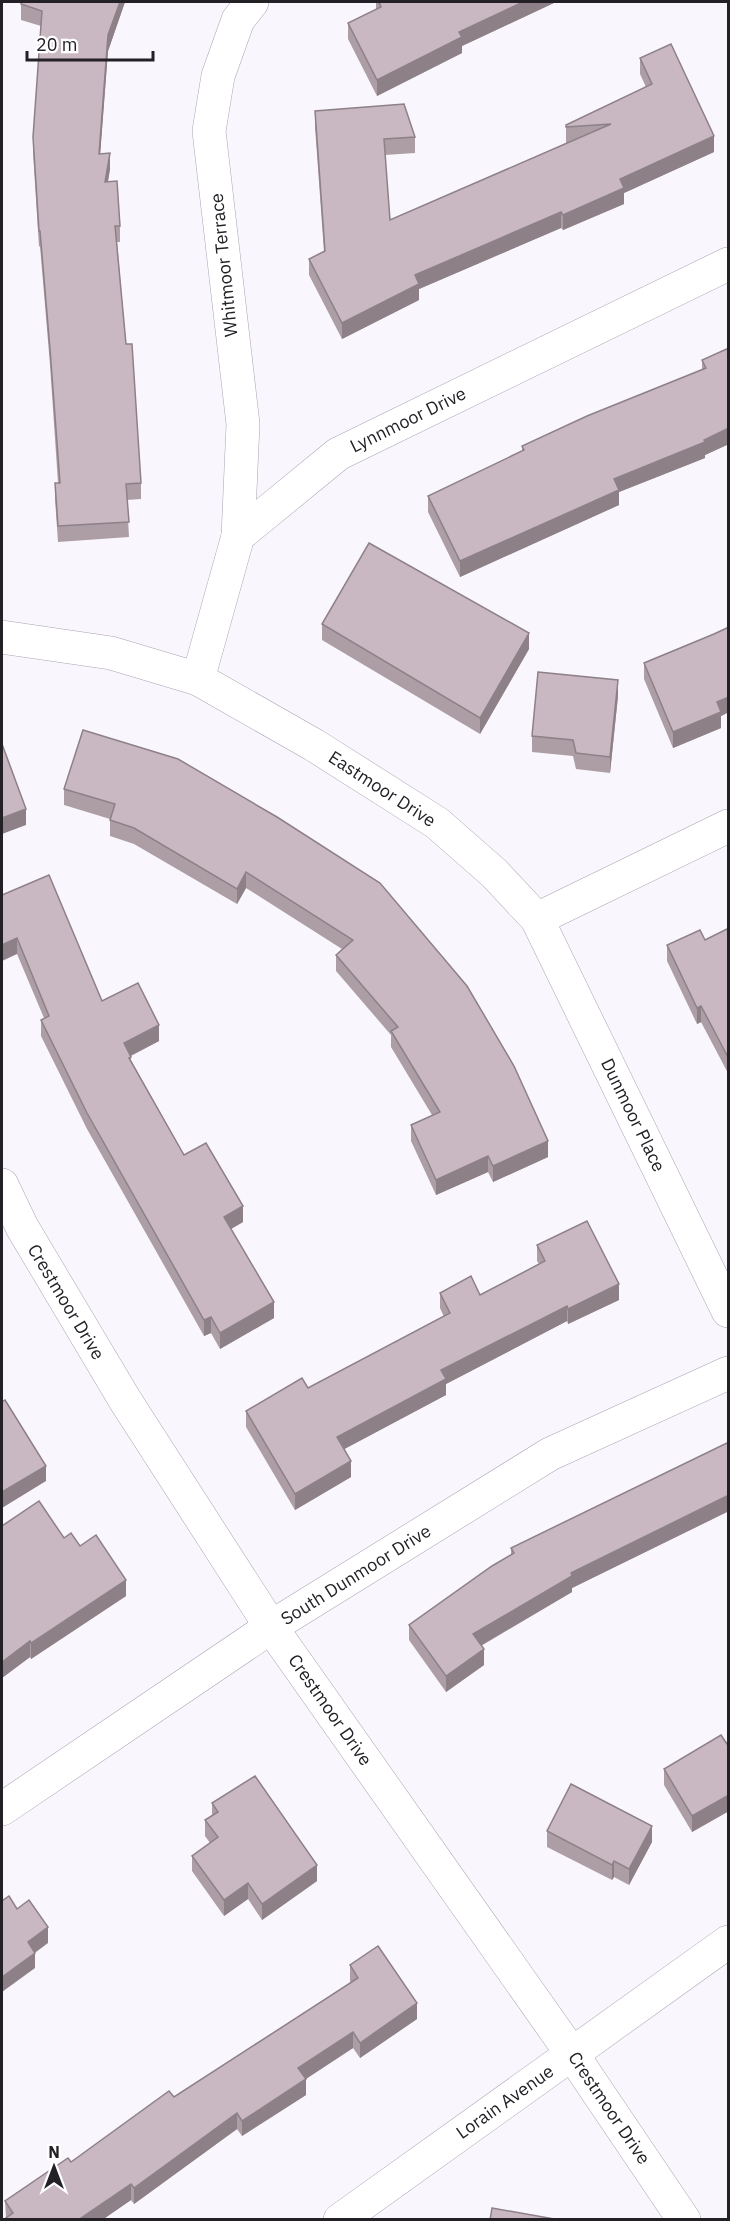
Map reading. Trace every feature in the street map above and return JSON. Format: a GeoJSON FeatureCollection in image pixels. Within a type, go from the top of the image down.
{"type":"FeatureCollection","features":[{"type":"Feature","properties":{"kind":"street","name":"Whitmoor Terrace"},"geometry":{"type":"LineString","coordinates":[[238,536],[243,424],[209,131],[218,76],[238,20],[252,2]]}},
{"type":"Feature","properties":{"kind":"street","name":"Lynnmoor Drive"},"geometry":{"type":"LineString","coordinates":[[238,536],[338,454],[729,264]]}},
{"type":"Feature","properties":{"kind":"street"},"geometry":{"type":"LineString","coordinates":[[198,679],[238,536]]}},
{"type":"Feature","properties":{"kind":"street","name":"Eastmoor Drive"},"geometry":{"type":"LineString","coordinates":[[2,637],[111,652],[198,679],[314,745],[437,824],[494,873],[537,919]]}},
{"type":"Feature","properties":{"kind":"street"},"geometry":{"type":"LineString","coordinates":[[537,919],[729,826]]}},
{"type":"Feature","properties":{"kind":"street","name":"Dunmoor Place"},"geometry":{"type":"LineString","coordinates":[[537,919],[729,1311]]}},
{"type":"Feature","properties":{"kind":"street","name":"Crestmoor Drive"},"geometry":{"type":"LineString","coordinates":[[2,1185],[22,1227],[125,1400],[272,1627],[572,2054],[684,2220]]}},
{"type":"Feature","properties":{"kind":"street","name":"South Dunmoor Drive"},"geometry":{"type":"LineString","coordinates":[[2,1809],[272,1627],[549,1454],[729,1372]]}},
{"type":"Feature","properties":{"kind":"street","name":"Lorain Avenue"},"geometry":{"type":"LineString","coordinates":[[340,2220],[729,1942]]}},
{"type":"Feature","properties":{"kind":"building"},"geometry":{"type":"Polygon","coordinates":[[[21,2],[120,2],[108,35],[99,154],[110,153],[105,182],[117,181],[120,226],[115,226],[126,344],[132,344],[141,483],[126,484],[129,522],[58,526],[55,483],[60,483],[33,137],[42,11],[21,4],[21,2]]]}},
{"type":"Feature","properties":{"kind":"building"},"geometry":{"type":"Polygon","coordinates":[[[379,2],[523,2],[459,32],[462,37],[377,80],[348,23],[381,7],[379,2]]]}},
{"type":"Feature","properties":{"kind":"building"},"geometry":{"type":"Polygon","coordinates":[[[671,44],[714,136],[620,179],[624,188],[563,215],[561,212],[415,275],[419,284],[342,323],[309,259],[325,251],[315,111],[404,104],[415,137],[384,139],[390,220],[611,124],[566,127],[652,84],[640,58],[671,44]]]}},
{"type":"Feature","properties":{"kind":"building"},"geometry":{"type":"Polygon","coordinates":[[[729,348],[729,428],[704,440],[705,442],[614,479],[619,490],[460,561],[428,496],[524,450],[522,446],[587,416],[706,368],[702,360],[729,348]]]}},
{"type":"Feature","properties":{"kind":"building"},"geometry":{"type":"Polygon","coordinates":[[[369,543],[529,633],[480,718],[322,624],[369,543]]]}},
{"type":"Feature","properties":{"kind":"building"},"geometry":{"type":"Polygon","coordinates":[[[729,627],[729,697],[717,702],[721,712],[673,732],[644,663],[729,627]]]}},
{"type":"Feature","properties":{"kind":"building"},"geometry":{"type":"Polygon","coordinates":[[[538,672],[618,680],[610,757],[576,753],[573,740],[532,736],[538,672]]]}},
{"type":"Feature","properties":{"kind":"building"},"geometry":{"type":"Polygon","coordinates":[[[83,730],[178,759],[277,817],[380,883],[467,986],[514,1066],[548,1141],[493,1166],[488,1156],[436,1180],[411,1125],[440,1112],[391,1031],[398,1027],[336,955],[353,940],[246,872],[237,889],[134,828],[110,820],[115,804],[64,789],[83,730]]]}},
{"type":"Feature","properties":{"kind":"building"},"geometry":{"type":"Polygon","coordinates":[[[2,744],[26,809],[2,818],[2,744]]]}},
{"type":"Feature","properties":{"kind":"building"},"geometry":{"type":"Polygon","coordinates":[[[49,875],[102,1001],[138,983],[159,1025],[124,1043],[131,1057],[129,1058],[184,1155],[206,1143],[243,1206],[224,1217],[274,1302],[220,1333],[211,1317],[204,1320],[87,1113],[41,1020],[49,1016],[17,938],[2,945],[2,895],[49,875]]]}},
{"type":"Feature","properties":{"kind":"building"},"geometry":{"type":"Polygon","coordinates":[[[729,928],[729,1059],[701,1006],[697,1008],[667,945],[700,930],[705,940],[729,928]]]}},
{"type":"Feature","properties":{"kind":"building"},"geometry":{"type":"Polygon","coordinates":[[[587,1221],[619,1284],[568,1309],[567,1306],[441,1370],[446,1379],[337,1437],[351,1461],[295,1494],[246,1411],[302,1378],[308,1388],[450,1313],[440,1293],[471,1276],[480,1295],[545,1261],[537,1245],[587,1221]]]}},
{"type":"Feature","properties":{"kind":"building"},"geometry":{"type":"Polygon","coordinates":[[[5,1400],[46,1466],[2,1492],[2,1402],[5,1400]]]}},
{"type":"Feature","properties":{"kind":"building"},"geometry":{"type":"Polygon","coordinates":[[[729,1442],[729,1495],[571,1573],[572,1576],[473,1634],[484,1649],[446,1676],[409,1625],[514,1553],[511,1548],[729,1442]]]}},
{"type":"Feature","properties":{"kind":"building"},"geometry":{"type":"Polygon","coordinates":[[[39,1501],[64,1538],[71,1533],[80,1546],[96,1535],[126,1580],[31,1643],[30,1641],[2,1662],[2,1526],[39,1501]]]}},
{"type":"Feature","properties":{"kind":"building"},"geometry":{"type":"Polygon","coordinates":[[[721,1735],[729,1747],[729,1795],[692,1816],[664,1769],[721,1735]]]}},
{"type":"Feature","properties":{"kind":"building"},"geometry":{"type":"Polygon","coordinates":[[[255,1776],[317,1865],[262,1904],[248,1883],[224,1900],[192,1856],[218,1837],[205,1820],[218,1812],[212,1803],[255,1776]]]}},
{"type":"Feature","properties":{"kind":"building"},"geometry":{"type":"Polygon","coordinates":[[[571,1784],[652,1826],[629,1869],[614,1861],[612,1865],[547,1831],[571,1784]]]}},
{"type":"Feature","properties":{"kind":"building"},"geometry":{"type":"Polygon","coordinates":[[[9,1896],[17,1909],[29,1900],[48,1927],[28,1942],[35,1953],[2,1977],[2,1901],[9,1896]]]}},
{"type":"Feature","properties":{"kind":"building"},"geometry":{"type":"Polygon","coordinates":[[[378,1946],[417,2003],[360,2043],[353,2032],[298,2068],[306,2079],[242,2121],[237,2113],[134,2188],[131,2184],[78,2220],[3,2220],[13,2213],[5,2201],[68,2158],[71,2162],[169,2091],[174,2097],[358,1978],[350,1965],[378,1946]]]}},
{"type":"Feature","properties":{"kind":"building"},"geometry":{"type":"Polygon","coordinates":[[[492,2208],[560,2220],[490,2220],[492,2208]]]}}]}
